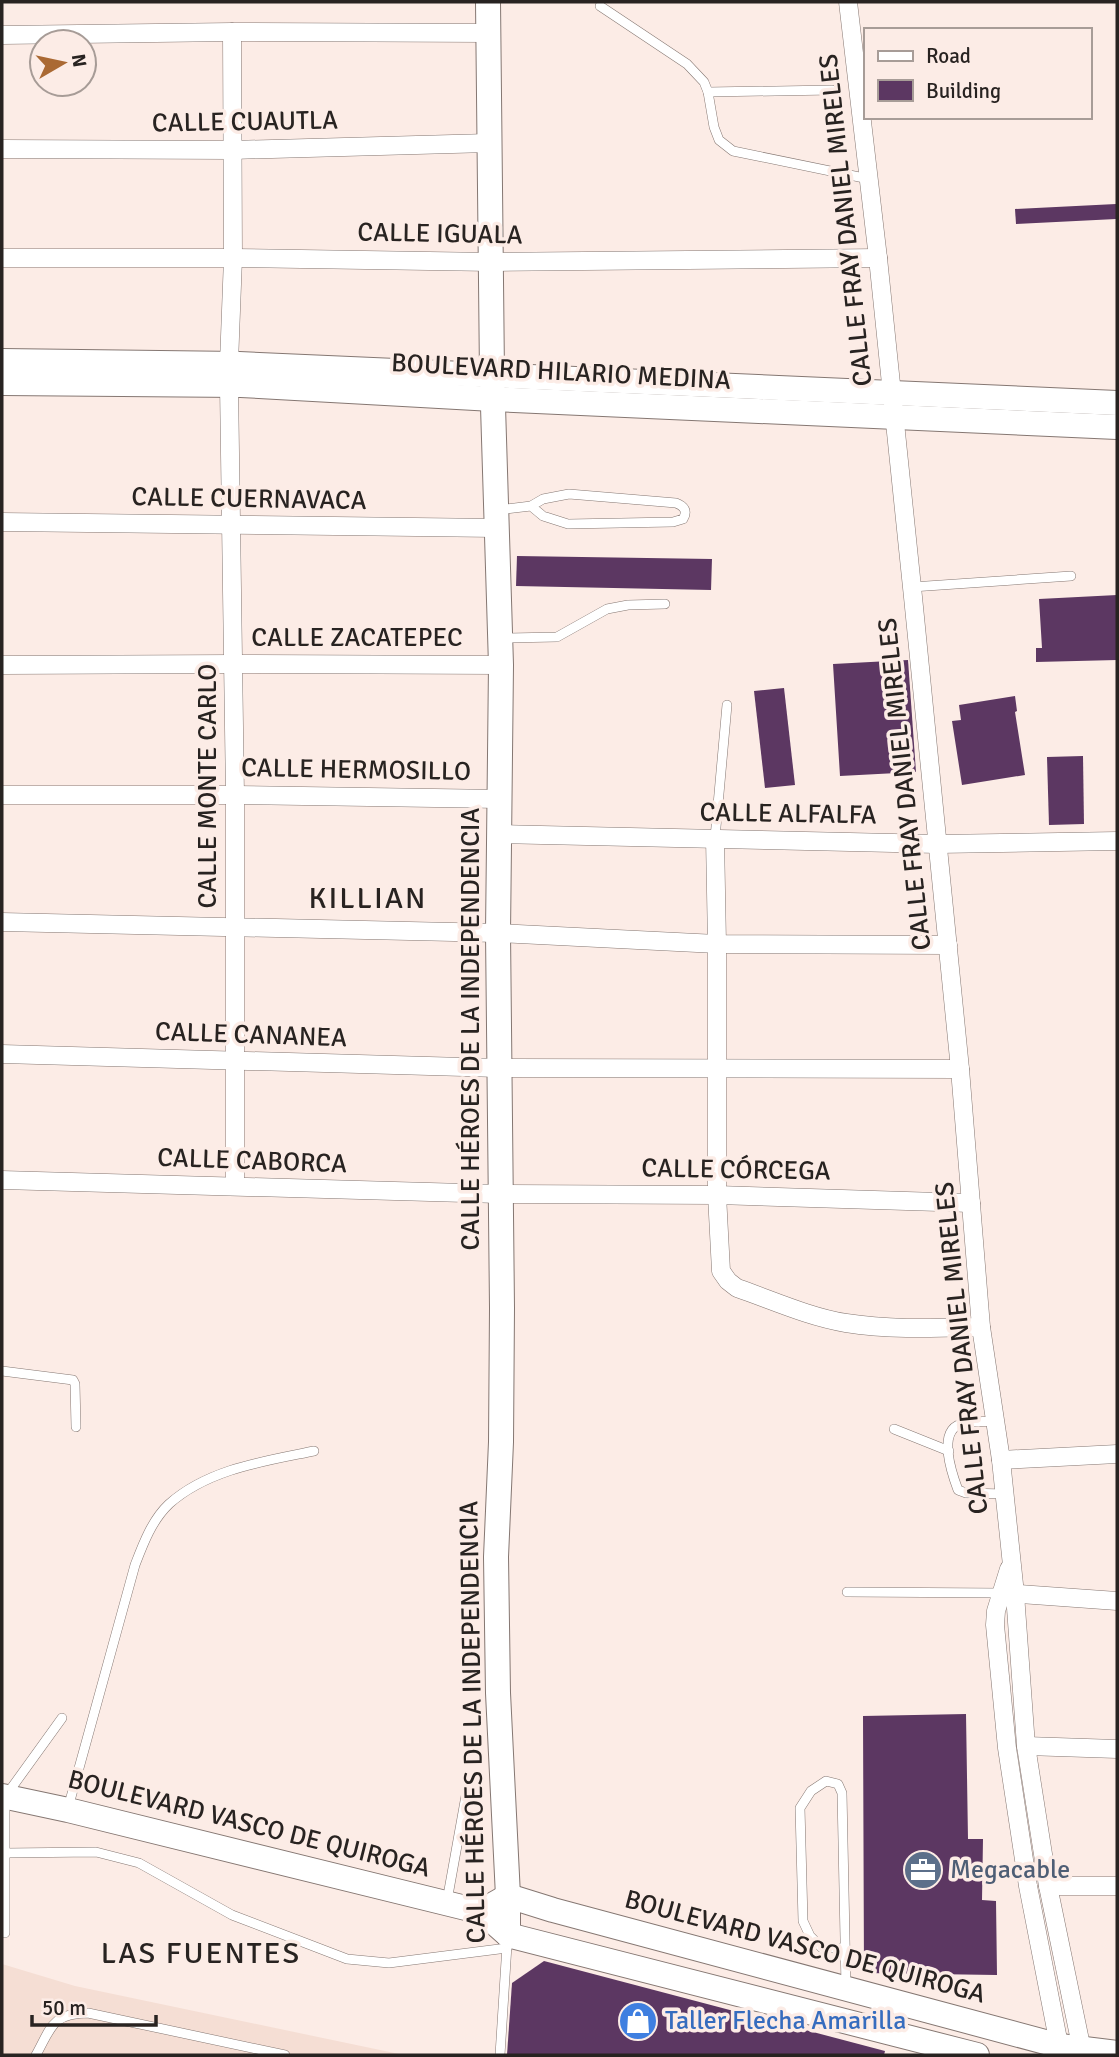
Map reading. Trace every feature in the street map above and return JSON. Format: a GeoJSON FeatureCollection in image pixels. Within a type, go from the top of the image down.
{"type":"FeatureCollection","features":[{"type":"Feature","properties":{"kind":"street","name":"CALLE HÉROES DE LA INDEPENDENCIA"},"geometry":{"type":"LineString","coordinates":[[488,2],[492,374],[501,665],[498,933],[502,1308],[496,1570],[498,1693],[508,1896],[507,1941]]}},
{"type":"Feature","properties":{"kind":"street","name":"CALLE FRAY DANIEL MIRELES"},"geometry":{"type":"LineString","coordinates":[[848,2],[912,587],[960,1069],[981,1327],[1001,1460],[1012,1561],[1009,1594],[1026,1746],[1072,2052]]}},
{"type":"Feature","properties":{"kind":"street","name":"CALLE MONTE CARLO"},"geometry":{"type":"LineString","coordinates":[[232,32],[233,258],[229,374],[235,795],[235,1186]]}},
{"type":"Feature","properties":{"kind":"street"},"geometry":{"type":"LineString","coordinates":[[2,35],[488,33]]}},
{"type":"Feature","properties":{"kind":"street","name":"CALLE CUAUTLA"},"geometry":{"type":"LineString","coordinates":[[2,149],[232,150],[489,143]]}},
{"type":"Feature","properties":{"kind":"street","name":"CALLE IGUALA"},"geometry":{"type":"LineString","coordinates":[[2,258],[492,262],[878,258]]}},
{"type":"Feature","properties":{"kind":"street","name":"BOULEVARD HILARIO MEDINA"},"geometry":{"type":"LineString","coordinates":[[2,361],[229,374],[493,400],[892,405],[1117,403]]}},
{"type":"Feature","properties":{"kind":"street","name":"BOULEVARD HILARIO MEDINA"},"geometry":{"type":"LineString","coordinates":[[2,383],[229,374],[492,374],[892,405],[1117,428]]}},
{"type":"Feature","properties":{"kind":"street","name":"CALLE CUERNAVACA"},"geometry":{"type":"LineString","coordinates":[[2,522],[232,524],[496,519]]}},
{"type":"Feature","properties":{"kind":"street","name":"CALLE ZACATEPEC"},"geometry":{"type":"LineString","coordinates":[[2,665],[501,665]]}},
{"type":"Feature","properties":{"kind":"street","name":"CALLE HERMOSILLO"},"geometry":{"type":"LineString","coordinates":[[2,794],[500,799]]}},
{"type":"Feature","properties":{"kind":"street","name":"CALLE ALFALFA"},"geometry":{"type":"LineString","coordinates":[[500,834],[937,844],[1117,841]]}},
{"type":"Feature","properties":{"kind":"street"},"geometry":{"type":"LineString","coordinates":[[715,838],[717,1195],[721,1271],[728,1281],[737,1287],[820,1317],[868,1326],[981,1327]]}},
{"type":"Feature","properties":{"kind":"street"},"geometry":{"type":"LineString","coordinates":[[2,922],[498,933],[717,943],[948,946]]}},
{"type":"Feature","properties":{"kind":"street","name":"CALLE CANANEA"},"geometry":{"type":"LineString","coordinates":[[2,1054],[499,1068],[960,1069]]}},
{"type":"Feature","properties":{"kind":"street","name":"CALLE CABORCA"},"geometry":{"type":"LineString","coordinates":[[2,1180],[500,1194]]}},
{"type":"Feature","properties":{"kind":"street","name":"CALLE CÓRCEGA"},"geometry":{"type":"LineString","coordinates":[[500,1194],[717,1195],[971,1203]]}},
{"type":"Feature","properties":{"kind":"street"},"geometry":{"type":"LineString","coordinates":[[1001,1460],[1117,1454]]}},
{"type":"Feature","properties":{"kind":"street"},"geometry":{"type":"LineString","coordinates":[[1009,1594],[1117,1601]]}},
{"type":"Feature","properties":{"kind":"street","name":"CALLE FRAY DANIEL MIRELES"},"geometry":{"type":"LineString","coordinates":[[1009,1594],[996,1611],[995,1625],[1007,1748],[1028,1886],[1072,2052]]}},
{"type":"Feature","properties":{"kind":"street"},"geometry":{"type":"LineString","coordinates":[[1026,1746],[1117,1749]]}},
{"type":"Feature","properties":{"kind":"street","name":"BOULEVARD VASCO DE QUIROGA"},"geometry":{"type":"LineString","coordinates":[[3,1796],[482,1912],[507,1941],[977,2055]]}},
{"type":"Feature","properties":{"kind":"street"},"geometry":{"type":"LineString","coordinates":[[1048,1886],[1117,1886]]}},
{"type":"Feature","properties":{"kind":"street"},"geometry":{"type":"LineString","coordinates":[[482,1912],[508,1896]]}},
{"type":"Feature","properties":{"kind":"street","name":"BOULEVARD VASCO DE QUIROGA"},"geometry":{"type":"LineString","coordinates":[[508,1896],[1072,2052],[1117,2053]]}},
{"type":"Feature","properties":{"kind":"lane"},"geometry":{"type":"LineString","coordinates":[[600,6],[687,64],[704,82],[719,140],[733,151],[869,179]]}},
{"type":"Feature","properties":{"kind":"lane"},"geometry":{"type":"LineString","coordinates":[[708,92],[832,90]]}},
{"type":"Feature","properties":{"kind":"lane"},"geometry":{"type":"LineString","coordinates":[[496,519],[543,499],[569,494],[676,503],[681,505],[686,514],[683,519],[673,522],[568,523],[543,516],[531,506]]}},
{"type":"Feature","properties":{"kind":"lane"},"geometry":{"type":"LineString","coordinates":[[912,587],[1070,576]]}},
{"type":"Feature","properties":{"kind":"lane"},"geometry":{"type":"LineString","coordinates":[[500,639],[558,637],[607,609],[628,605],[665,604]]}},
{"type":"Feature","properties":{"kind":"lane"},"geometry":{"type":"LineString","coordinates":[[715,838],[727,705]]}},
{"type":"Feature","properties":{"kind":"lane"},"geometry":{"type":"LineString","coordinates":[[2,1371],[73,1380],[76,1427]]}},
{"type":"Feature","properties":{"kind":"lane"},"geometry":{"type":"LineString","coordinates":[[995,1421],[960,1424],[952,1429],[947,1437],[958,1490],[966,1493],[1004,1494]]}},
{"type":"Feature","properties":{"kind":"lane"},"geometry":{"type":"LineString","coordinates":[[894,1429],[949,1451]]}},
{"type":"Feature","properties":{"kind":"lane"},"geometry":{"type":"LineString","coordinates":[[68,1810],[135,1565],[146,1535],[168,1505],[195,1486],[229,1471],[266,1460],[314,1451]]}},
{"type":"Feature","properties":{"kind":"lane"},"geometry":{"type":"LineString","coordinates":[[847,1592],[1009,1594]]}},
{"type":"Feature","properties":{"kind":"lane"},"geometry":{"type":"LineString","coordinates":[[5,1933],[3,1796],[62,1718]]}},
{"type":"Feature","properties":{"kind":"lane"},"geometry":{"type":"LineString","coordinates":[[845,1948],[822,1948],[810,1936],[803,1921],[800,1808],[811,1791],[827,1781],[838,1784],[842,1793],[846,1989]]}},
{"type":"Feature","properties":{"kind":"lane"},"geometry":{"type":"LineString","coordinates":[[447,1903],[467,1790]]}},
{"type":"Feature","properties":{"kind":"lane"},"geometry":{"type":"LineString","coordinates":[[5,1853],[96,1852],[139,1863],[232,1914],[347,1959],[389,1964],[507,1941]]}},
{"type":"Feature","properties":{"kind":"lane","name":"CALLE HÉROES DE LA INDEPENDENCIA"},"geometry":{"type":"LineString","coordinates":[[500,2055],[507,1941]]}},
{"type":"Feature","properties":{"kind":"lane"},"geometry":{"type":"LineString","coordinates":[[36,2055],[54,2023],[63,2016],[74,2013],[88,2013],[260,2053],[285,2055]]}},
{"type":"Feature","properties":{"kind":"shaded area"},"geometry":{"type":"Polygon","coordinates":[[[2,1964],[75,1986],[404,2055],[2,2055],[2,1964]]]}},
{"type":"Feature","properties":{"kind":"building"},"geometry":{"type":"Polygon","coordinates":[[[1116,204],[1116,219],[1016,224],[1015,209],[1116,204]]]}},
{"type":"Feature","properties":{"kind":"building"},"geometry":{"type":"Polygon","coordinates":[[[517,556],[712,559],[711,590],[516,586],[517,556]]]}},
{"type":"Feature","properties":{"kind":"building"},"geometry":{"type":"Polygon","coordinates":[[[1117,595],[1117,660],[1036,662],[1036,648],[1042,648],[1039,599],[1117,595]]]}},
{"type":"Feature","properties":{"kind":"building"},"geometry":{"type":"Polygon","coordinates":[[[908,660],[916,772],[840,776],[833,664],[908,660]]]}},
{"type":"Feature","properties":{"kind":"building"},"geometry":{"type":"Polygon","coordinates":[[[784,688],[795,785],[765,788],[754,691],[784,688]]]}},
{"type":"Feature","properties":{"kind":"building"},"geometry":{"type":"Polygon","coordinates":[[[1015,696],[1025,775],[962,785],[952,721],[961,720],[959,705],[1015,696]]]}},
{"type":"Feature","properties":{"kind":"building"},"geometry":{"type":"Polygon","coordinates":[[[1083,756],[1084,824],[1049,825],[1047,757],[1083,756]]]}},
{"type":"Feature","properties":{"kind":"building","name":"Megacable"},"geometry":{"type":"Polygon","coordinates":[[[966,1714],[968,1839],[983,1839],[982,1900],[996,1901],[997,1975],[864,1973],[863,1716],[966,1714]]]}},
{"type":"Feature","properties":{"kind":"building","name":"Taller Flecha Amarilla"},"geometry":{"type":"Polygon","coordinates":[[[544,1961],[885,2051],[884,2055],[507,2055],[512,1983],[544,1961]]]}},
{"type":"Feature","properties":{"kind":"place","name":"Megacable"},"geometry":{"type":"Point","coordinates":[923,1870]}},
{"type":"Feature","properties":{"kind":"place","name":"Taller Flecha Amarilla"},"geometry":{"type":"Point","coordinates":[638,2021]}},
{"type":"Feature","properties":{"kind":"district","name":"KILLIAN"},"geometry":{"type":"Point","coordinates":[368,898]}},
{"type":"Feature","properties":{"kind":"district","name":"LAS FUENTES"},"geometry":{"type":"Point","coordinates":[201,1953]}}]}
